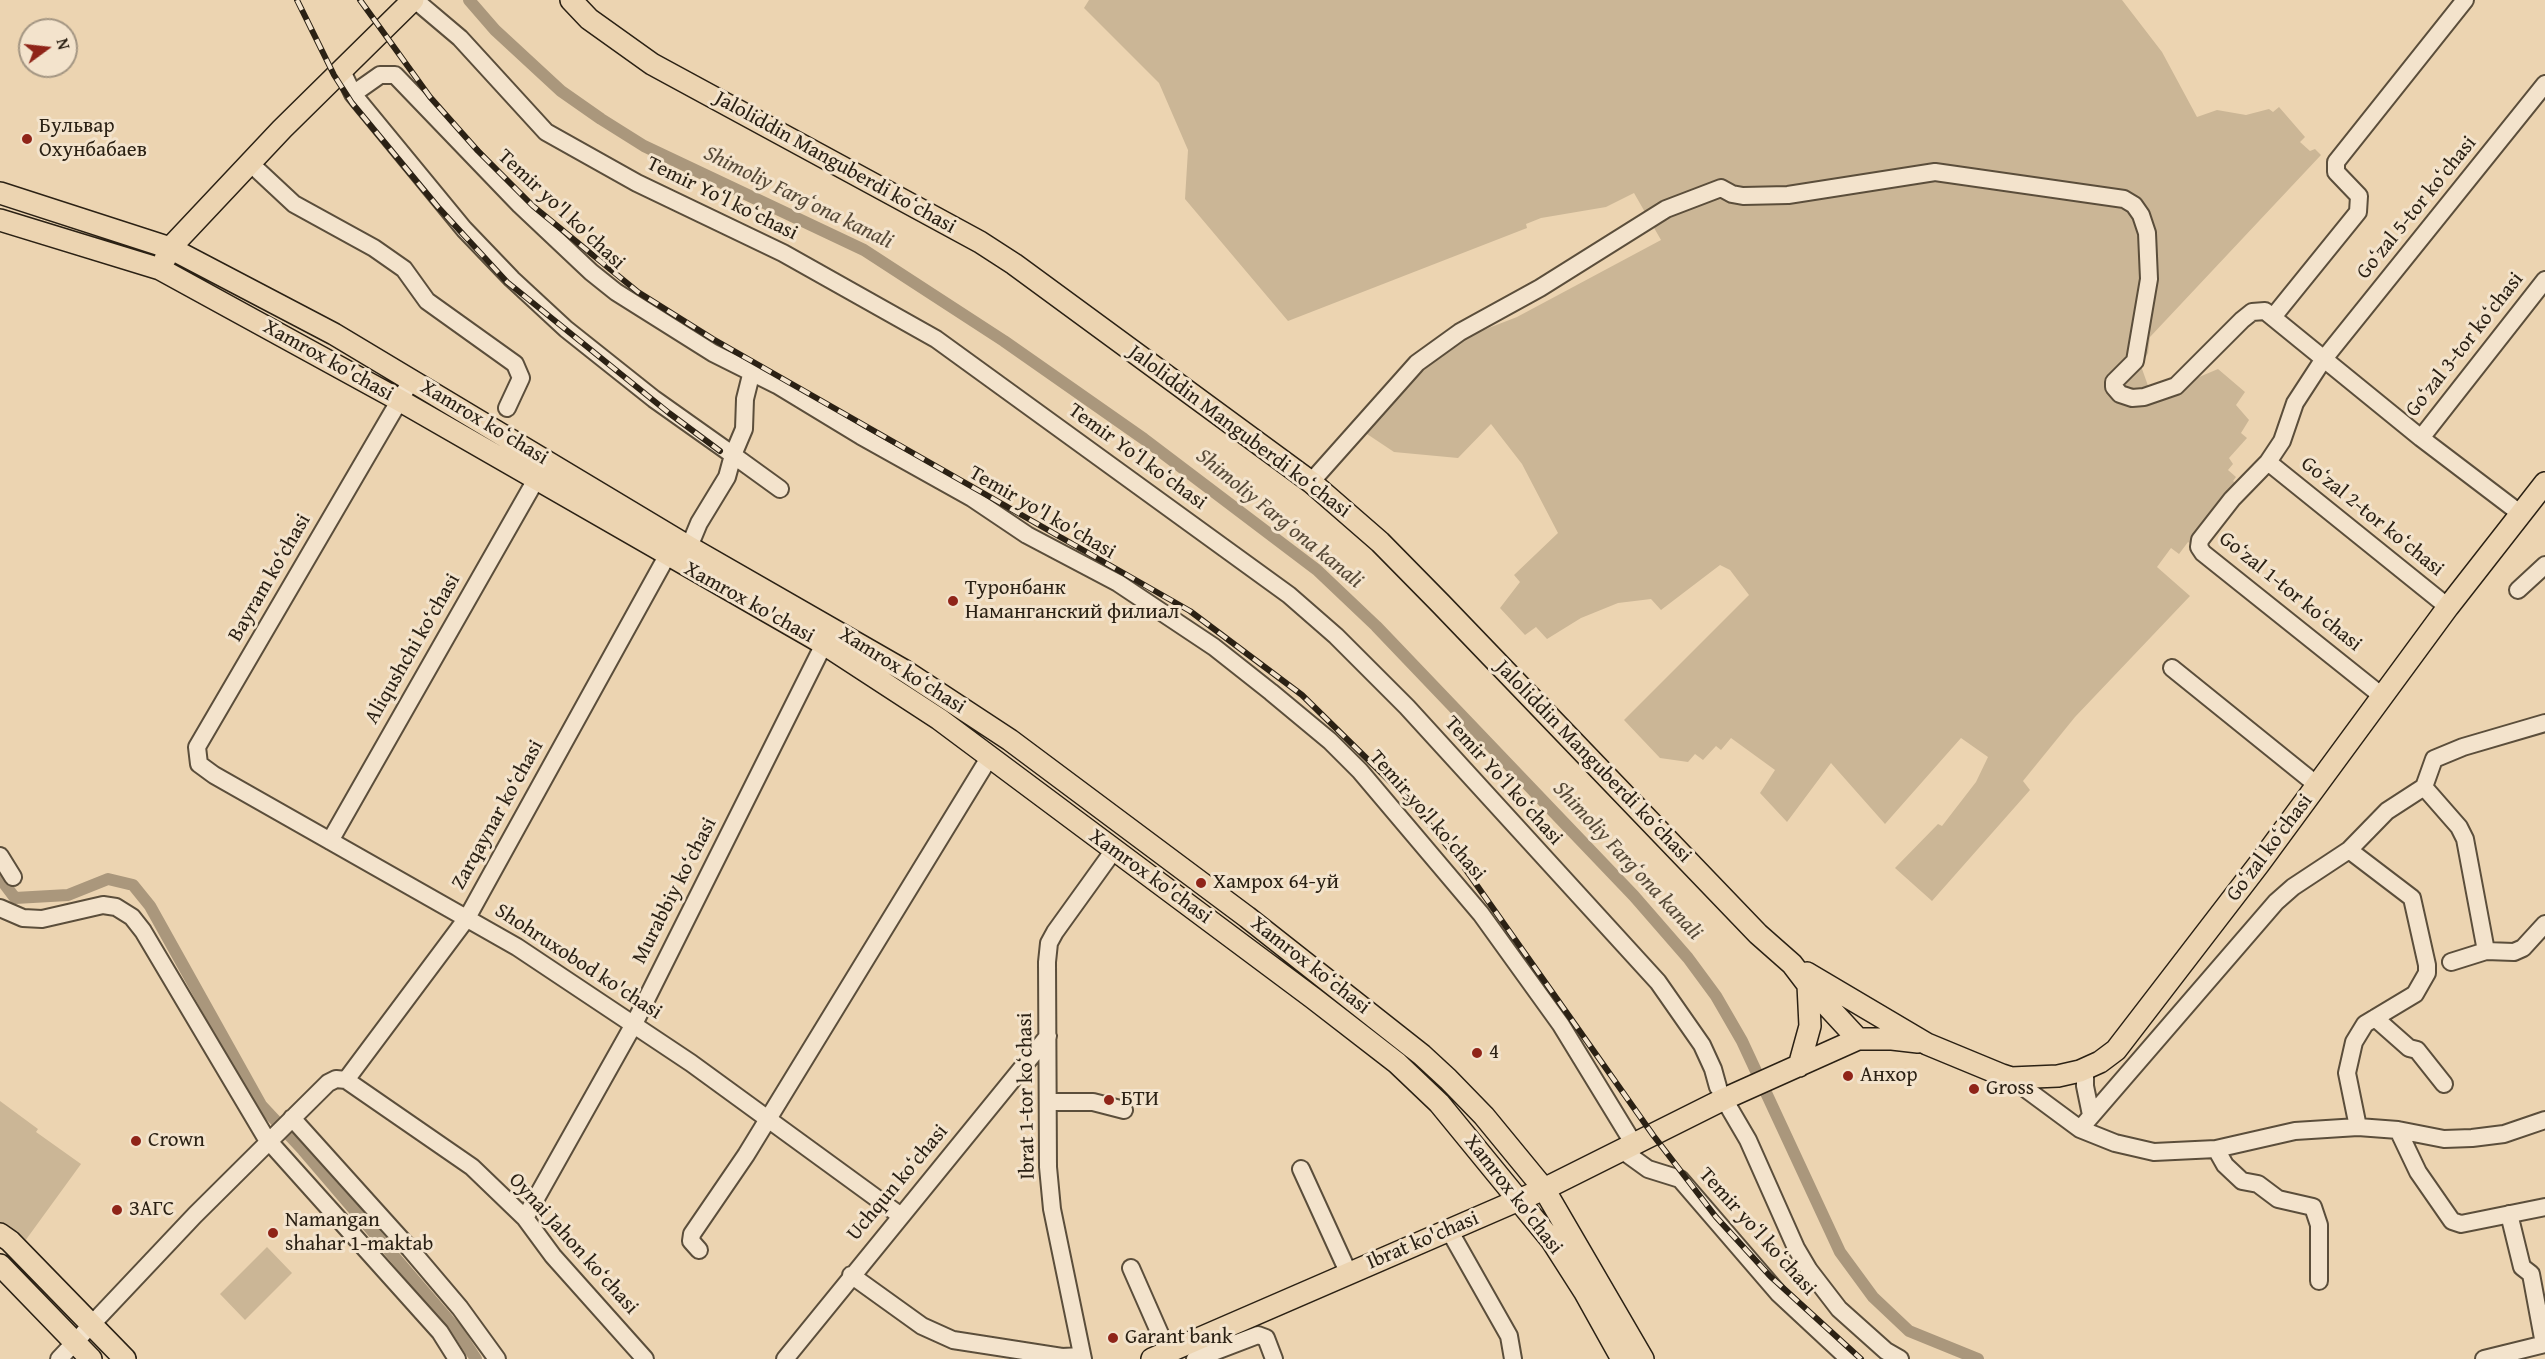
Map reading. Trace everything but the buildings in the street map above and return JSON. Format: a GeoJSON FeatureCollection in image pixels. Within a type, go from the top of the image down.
{"type":"FeatureCollection","features":[{"type":"Feature","properties":{"kind":"main road"},"geometry":{"type":"LineString","coordinates":[[160,269],[170,248],[250,163],[341,69],[414,0]]}},
{"type":"Feature","properties":{"kind":"main road","name":"Jaloliddin Manguberdi koʻchasi"},"geometry":{"type":"LineString","coordinates":[[571,0],[601,28],[652,64],[980,242],[1014,264],[1311,482],[1380,542],[1758,934],[1792,964],[1808,985],[1858,1039]]}},
{"type":"Feature","properties":{"kind":"main road","name":"Xamrox koʻchasi"},"geometry":{"type":"LineString","coordinates":[[0,193],[170,248],[412,379],[689,547],[905,671],[1010,740],[1247,916],[1422,1055],[1484,1116],[1544,1189],[1643,1359]]}},
{"type":"Feature","properties":{"kind":"main road","name":"Xamrox ko'chasi"},"geometry":{"type":"LineString","coordinates":[[0,220],[160,269],[399,400],[667,556],[824,644],[939,719],[1314,998],[1396,1063],[1438,1103],[1520,1200],[1578,1281],[1622,1359]]}},
{"type":"Feature","properties":{"kind":"main road","name":"Goʻzal koʻchasi"},"geometry":{"type":"LineString","coordinates":[[1927,1044],[2011,1078],[2058,1076],[2085,1069],[2116,1050],[2318,785],[2448,607],[2545,483]]}},
{"type":"Feature","properties":{"kind":"main road"},"geometry":{"type":"LineString","coordinates":[[1792,964],[1927,1044]]}},
{"type":"Feature","properties":{"kind":"main road"},"geometry":{"type":"LineString","coordinates":[[1792,1068],[1810,1026],[1808,985]]}},
{"type":"Feature","properties":{"kind":"main road"},"geometry":{"type":"LineString","coordinates":[[1858,1039],[1892,1039],[1927,1044]]}},
{"type":"Feature","properties":{"kind":"main road","name":"Ibrat ko'chasi"},"geometry":{"type":"LineString","coordinates":[[1159,1357],[1544,1189],[1629,1148],[1721,1093],[1792,1068],[1858,1039]]}},
{"type":"Feature","properties":{"kind":"main road"},"geometry":{"type":"LineString","coordinates":[[0,1234],[10,1241],[124,1359]]}},
{"type":"Feature","properties":{"kind":"main road"},"geometry":{"type":"LineString","coordinates":[[0,1265],[91,1359]]}},
{"type":"Feature","properties":{"kind":"street","name":"Temir Yoʻl koʻchasi"},"geometry":{"type":"LineString","coordinates":[[414,0],[460,38],[546,132],[637,183],[793,259],[936,339],[1290,595],[1386,686],[1658,982],[1702,1045],[1721,1093],[1748,1140],[1796,1248],[1809,1270],[1839,1309],[1886,1351],[1900,1359]]}},
{"type":"Feature","properties":{"kind":"street"},"geometry":{"type":"LineString","coordinates":[[2273,317],[2358,212],[2359,196],[2336,172],[2336,162],[2465,0]]}},
{"type":"Feature","properties":{"kind":"street"},"geometry":{"type":"LineString","coordinates":[[341,69],[353,94],[464,229],[512,279],[566,329],[654,399],[780,489]]}},
{"type":"Feature","properties":{"kind":"street","name":"Temir yo'l ko'chasi"},"geometry":{"type":"LineString","coordinates":[[353,94],[380,75],[395,75],[520,205],[591,272],[675,331],[713,353],[752,371],[1170,616],[1247,672],[1330,741],[1405,822],[1517,961],[1561,1025],[1629,1148]]}},
{"type":"Feature","properties":{"kind":"street","name":"Goʻzal 5-tor koʻchasi"},"geometry":{"type":"LineString","coordinates":[[2268,462],[2282,441],[2295,403],[2323,360],[2545,84]]}},
{"type":"Feature","properties":{"kind":"street"},"geometry":{"type":"LineString","coordinates":[[250,163],[294,204],[374,248],[404,269],[426,301],[515,364],[520,378],[507,408]]}},
{"type":"Feature","properties":{"kind":"street"},"geometry":{"type":"LineString","coordinates":[[1311,482],[1417,363],[1441,344],[1558,277],[1666,209],[1721,188],[1732,194],[1743,196],[1788,195],[1935,172],[2124,199],[2134,205],[2141,215],[2150,251],[2149,279],[2135,361],[2114,382],[2114,387],[2126,397],[2144,397],[2176,386],[2252,312],[2265,311],[2323,360],[2520,514]]}},
{"type":"Feature","properties":{"kind":"street","name":"Goʻzal 3-tor koʻchasi"},"geometry":{"type":"LineString","coordinates":[[2421,438],[2545,280]]}},
{"type":"Feature","properties":{"kind":"street"},"geometry":{"type":"LineString","coordinates":[[667,556],[689,547],[699,523],[727,477],[744,429],[745,399],[752,371]]}},
{"type":"Feature","properties":{"kind":"street","name":"Bayram ko‘chasi"},"geometry":{"type":"LineString","coordinates":[[214,775],[199,764],[197,747],[412,379]]}},
{"type":"Feature","properties":{"kind":"street","name":"Aliqushchi ko‘chasi"},"geometry":{"type":"LineString","coordinates":[[330,841],[547,461]]}},
{"type":"Feature","properties":{"kind":"street","name":"Goʻzal 2-tor koʻchasi"},"geometry":{"type":"LineString","coordinates":[[2268,462],[2448,607]]}},
{"type":"Feature","properties":{"kind":"street","name":"Goʻzal 1-tor koʻchasi"},"geometry":{"type":"LineString","coordinates":[[2268,462],[2232,499],[2200,540],[2199,547],[2382,696]]}},
{"type":"Feature","properties":{"kind":"street","name":"Zarqaynar ko‘chasi"},"geometry":{"type":"LineString","coordinates":[[345,1080],[467,918],[667,556]]}},
{"type":"Feature","properties":{"kind":"street"},"geometry":{"type":"LineString","coordinates":[[2518,590],[2545,565]]}},
{"type":"Feature","properties":{"kind":"street","name":"Murabbiy ko‘chasi"},"geometry":{"type":"LineString","coordinates":[[525,1218],[634,1024],[824,644]]}},
{"type":"Feature","properties":{"kind":"street"},"geometry":{"type":"LineString","coordinates":[[2172,668],[2318,785]]}},
{"type":"Feature","properties":{"kind":"street"},"geometry":{"type":"LineString","coordinates":[[2080,1129],[2276,902],[2292,887],[2349,850],[2387,811],[2424,787],[2431,765],[2439,756],[2545,723]]}},
{"type":"Feature","properties":{"kind":"street"},"geometry":{"type":"LineString","coordinates":[[699,1250],[691,1241],[692,1233],[746,1155],[989,758]]}},
{"type":"Feature","properties":{"kind":"street","name":"Shohruxobod ko'chasi"},"geometry":{"type":"LineString","coordinates":[[214,775],[517,947],[634,1024],[901,1216]]}},
{"type":"Feature","properties":{"kind":"street"},"geometry":{"type":"LineString","coordinates":[[2424,787],[2459,827],[2465,839],[2486,951]]}},
{"type":"Feature","properties":{"kind":"street"},"geometry":{"type":"LineString","coordinates":[[1077,823],[1093,803]]}},
{"type":"Feature","properties":{"kind":"street","name":"Ibrat 1-tor koʻchasi"},"geometry":{"type":"LineString","coordinates":[[1083,1358],[1053,1209],[1048,1167],[1047,962],[1050,943],[1114,850]]}},
{"type":"Feature","properties":{"kind":"street"},"geometry":{"type":"LineString","coordinates":[[2349,850],[2412,898],[2427,965],[2427,973],[2415,994],[2374,1018],[2360,1030],[2347,1064],[2350,1094],[2358,1127]]}},
{"type":"Feature","properties":{"kind":"street"},"geometry":{"type":"LineString","coordinates":[[0,856],[13,877]]}},
{"type":"Feature","properties":{"kind":"street"},"geometry":{"type":"LineString","coordinates":[[0,908],[23,918],[42,919],[103,905],[116,907],[132,917],[143,931],[271,1139],[440,1332],[457,1359]]}},
{"type":"Feature","properties":{"kind":"street"},"geometry":{"type":"LineString","coordinates":[[2451,962],[2486,951],[2506,953],[2523,948],[2545,924]]}},
{"type":"Feature","properties":{"kind":"street"},"geometry":{"type":"LineString","coordinates":[[2374,1018],[2409,1048],[2418,1050],[2444,1084]]}},
{"type":"Feature","properties":{"kind":"street","name":"Uchqun koʻchasi"},"geometry":{"type":"LineString","coordinates":[[785,1359],[851,1275],[1048,1036]]}},
{"type":"Feature","properties":{"kind":"street"},"geometry":{"type":"LineString","coordinates":[[2085,1069],[2085,1086],[2091,1115]]}},
{"type":"Feature","properties":{"kind":"street"},"geometry":{"type":"LineString","coordinates":[[2011,1078],[2080,1129],[2115,1143],[2154,1152],[2216,1149],[2295,1131],[2358,1127],[2398,1130],[2444,1138],[2472,1138],[2504,1134],[2545,1120]]}},
{"type":"Feature","properties":{"kind":"street"},"geometry":{"type":"LineString","coordinates":[[59,1359],[195,1215],[291,1119],[328,1083],[336,1079],[345,1080]]}},
{"type":"Feature","properties":{"kind":"street","name":"Oynai Jahon ko‘chasi"},"geometry":{"type":"LineString","coordinates":[[345,1080],[472,1167],[525,1218],[553,1256],[645,1359]]}},
{"type":"Feature","properties":{"kind":"street"},"geometry":{"type":"LineString","coordinates":[[1048,1102],[1093,1102],[1124,1110]]}},
{"type":"Feature","properties":{"kind":"street"},"geometry":{"type":"LineString","coordinates":[[291,1119],[424,1265],[460,1308],[497,1359]]}},
{"type":"Feature","properties":{"kind":"street"},"geometry":{"type":"LineString","coordinates":[[2398,1130],[2418,1172],[2451,1221],[2461,1224],[2545,1207]]}},
{"type":"Feature","properties":{"kind":"street","name":"Temir yoʻl koʻchasi"},"geometry":{"type":"LineString","coordinates":[[1629,1148],[1648,1169],[1680,1179],[1779,1294],[1849,1359]]}},
{"type":"Feature","properties":{"kind":"street"},"geometry":{"type":"LineString","coordinates":[[2216,1149],[2225,1165],[2242,1181],[2258,1184],[2278,1199],[2313,1207],[2319,1225],[2319,1281]]}},
{"type":"Feature","properties":{"kind":"street"},"geometry":{"type":"LineString","coordinates":[[1301,1169],[1349,1274]]}},
{"type":"Feature","properties":{"kind":"street"},"geometry":{"type":"LineString","coordinates":[[2484,1359],[2545,1344],[2538,1273],[2522,1267],[2509,1214]]}},
{"type":"Feature","properties":{"kind":"street"},"geometry":{"type":"LineString","coordinates":[[1449,1230],[1509,1336],[1513,1359]]}},
{"type":"Feature","properties":{"kind":"street"},"geometry":{"type":"LineString","coordinates":[[1131,1268],[1159,1357]]}},
{"type":"Feature","properties":{"kind":"street"},"geometry":{"type":"LineString","coordinates":[[851,1275],[922,1326],[953,1340],[1062,1357],[1083,1358]]}},
{"type":"Feature","properties":{"kind":"street"},"geometry":{"type":"LineString","coordinates":[[1195,1359],[1258,1335],[1266,1338],[1274,1359]]}},
{"type":"Feature","properties":{"kind":"shaded area"},"geometry":{"type":"Polygon","coordinates":[[[1089,0],[2122,0],[2162,52],[2197,117],[2217,110],[2246,115],[2269,109],[2273,112],[2279,107],[2305,137],[2300,142],[2310,151],[2315,149],[2321,155],[2150,337],[2148,353],[2141,366],[2152,397],[2218,369],[2245,392],[2236,405],[2249,420],[2241,433],[2247,438],[2229,458],[2233,464],[2228,470],[2236,477],[2233,481],[2238,485],[2193,545],[2188,542],[2179,554],[2171,548],[2157,567],[2190,596],[2075,717],[2023,781],[2030,790],[1932,901],[1895,868],[1938,824],[1942,826],[1976,782],[1988,757],[1961,738],[1885,824],[1831,763],[1787,822],[1760,793],[1775,770],[1731,738],[1721,750],[1716,746],[1703,760],[1695,754],[1688,762],[1660,758],[1624,720],[1749,595],[1730,570],[1720,565],[1661,610],[1651,599],[1618,603],[1581,618],[1547,639],[1536,627],[1525,635],[1500,608],[1520,582],[1514,575],[1558,533],[1522,464],[1491,424],[1458,458],[1394,452],[1361,430],[1455,341],[1517,317],[1661,240],[1634,193],[1606,207],[1541,218],[1526,224],[1527,228],[1288,321],[1185,199],[1188,150],[1159,83],[1084,8],[1089,0]]]}},
{"type":"Feature","properties":{"kind":"shaded area"},"geometry":{"type":"Polygon","coordinates":[[[0,1101],[38,1129],[36,1132],[81,1164],[25,1241],[0,1224],[0,1101]]]}},
{"type":"Feature","properties":{"kind":"shaded area"},"geometry":{"type":"Polygon","coordinates":[[[267,1247],[292,1273],[245,1320],[220,1294],[267,1247]]]}},
{"type":"Feature","properties":{"kind":"waterway","name":"Shimoliy Fargʻona kanali"},"geometry":{"type":"LineString","coordinates":[[469,0],[495,30],[561,91],[601,119],[644,146],[864,250],[1004,341],[1144,439],[1317,570],[1376,626],[1634,896],[1688,958],[1716,996],[1742,1041],[1840,1252],[1873,1297],[1909,1331],[1978,1359]]}},
{"type":"Feature","properties":{"kind":"waterway"},"geometry":{"type":"LineString","coordinates":[[0,878],[15,898],[68,895],[108,879],[133,885],[150,906],[261,1105],[303,1150],[457,1330],[476,1359]]}},
{"type":"Feature","properties":{"kind":"railway"},"geometry":{"type":"LineString","coordinates":[[297,0],[334,75],[352,103],[438,207],[507,282],[669,413],[720,451]]}},
{"type":"Feature","properties":{"kind":"railway"},"geometry":{"type":"LineString","coordinates":[[360,0],[430,97],[478,151],[533,206],[638,292],[713,339],[1190,611],[1302,695],[1406,797],[1459,860],[1653,1135],[1716,1217],[1770,1276],[1861,1359]]}},
{"type":"Feature","properties":{"kind":"place","name":"Бульвар Охунбабаев"},"geometry":{"type":"Point","coordinates":[27,139]}},
{"type":"Feature","properties":{"kind":"place","name":"Туронбанк Наманганский филиал"},"geometry":{"type":"Point","coordinates":[953,601]}},
{"type":"Feature","properties":{"kind":"place","name":"Хамрох 64-уй"},"geometry":{"type":"Point","coordinates":[1201,883]}},
{"type":"Feature","properties":{"kind":"place","name":"4"},"geometry":{"type":"Point","coordinates":[1477,1053]}},
{"type":"Feature","properties":{"kind":"place","name":"Анхор"},"geometry":{"type":"Point","coordinates":[1848,1076]}},
{"type":"Feature","properties":{"kind":"place","name":"Gross"},"geometry":{"type":"Point","coordinates":[1974,1089]}},
{"type":"Feature","properties":{"kind":"place","name":"БТИ"},"geometry":{"type":"Point","coordinates":[1109,1100]}},
{"type":"Feature","properties":{"kind":"place","name":"Crown"},"geometry":{"type":"Point","coordinates":[136,1141]}},
{"type":"Feature","properties":{"kind":"place","name":"ЗАГС"},"geometry":{"type":"Point","coordinates":[117,1210]}},
{"type":"Feature","properties":{"kind":"place","name":"Namangan shahar 1-maktab"},"geometry":{"type":"Point","coordinates":[273,1233]}},
{"type":"Feature","properties":{"kind":"place","name":"Garant bank"},"geometry":{"type":"Point","coordinates":[1113,1338]}}]}
